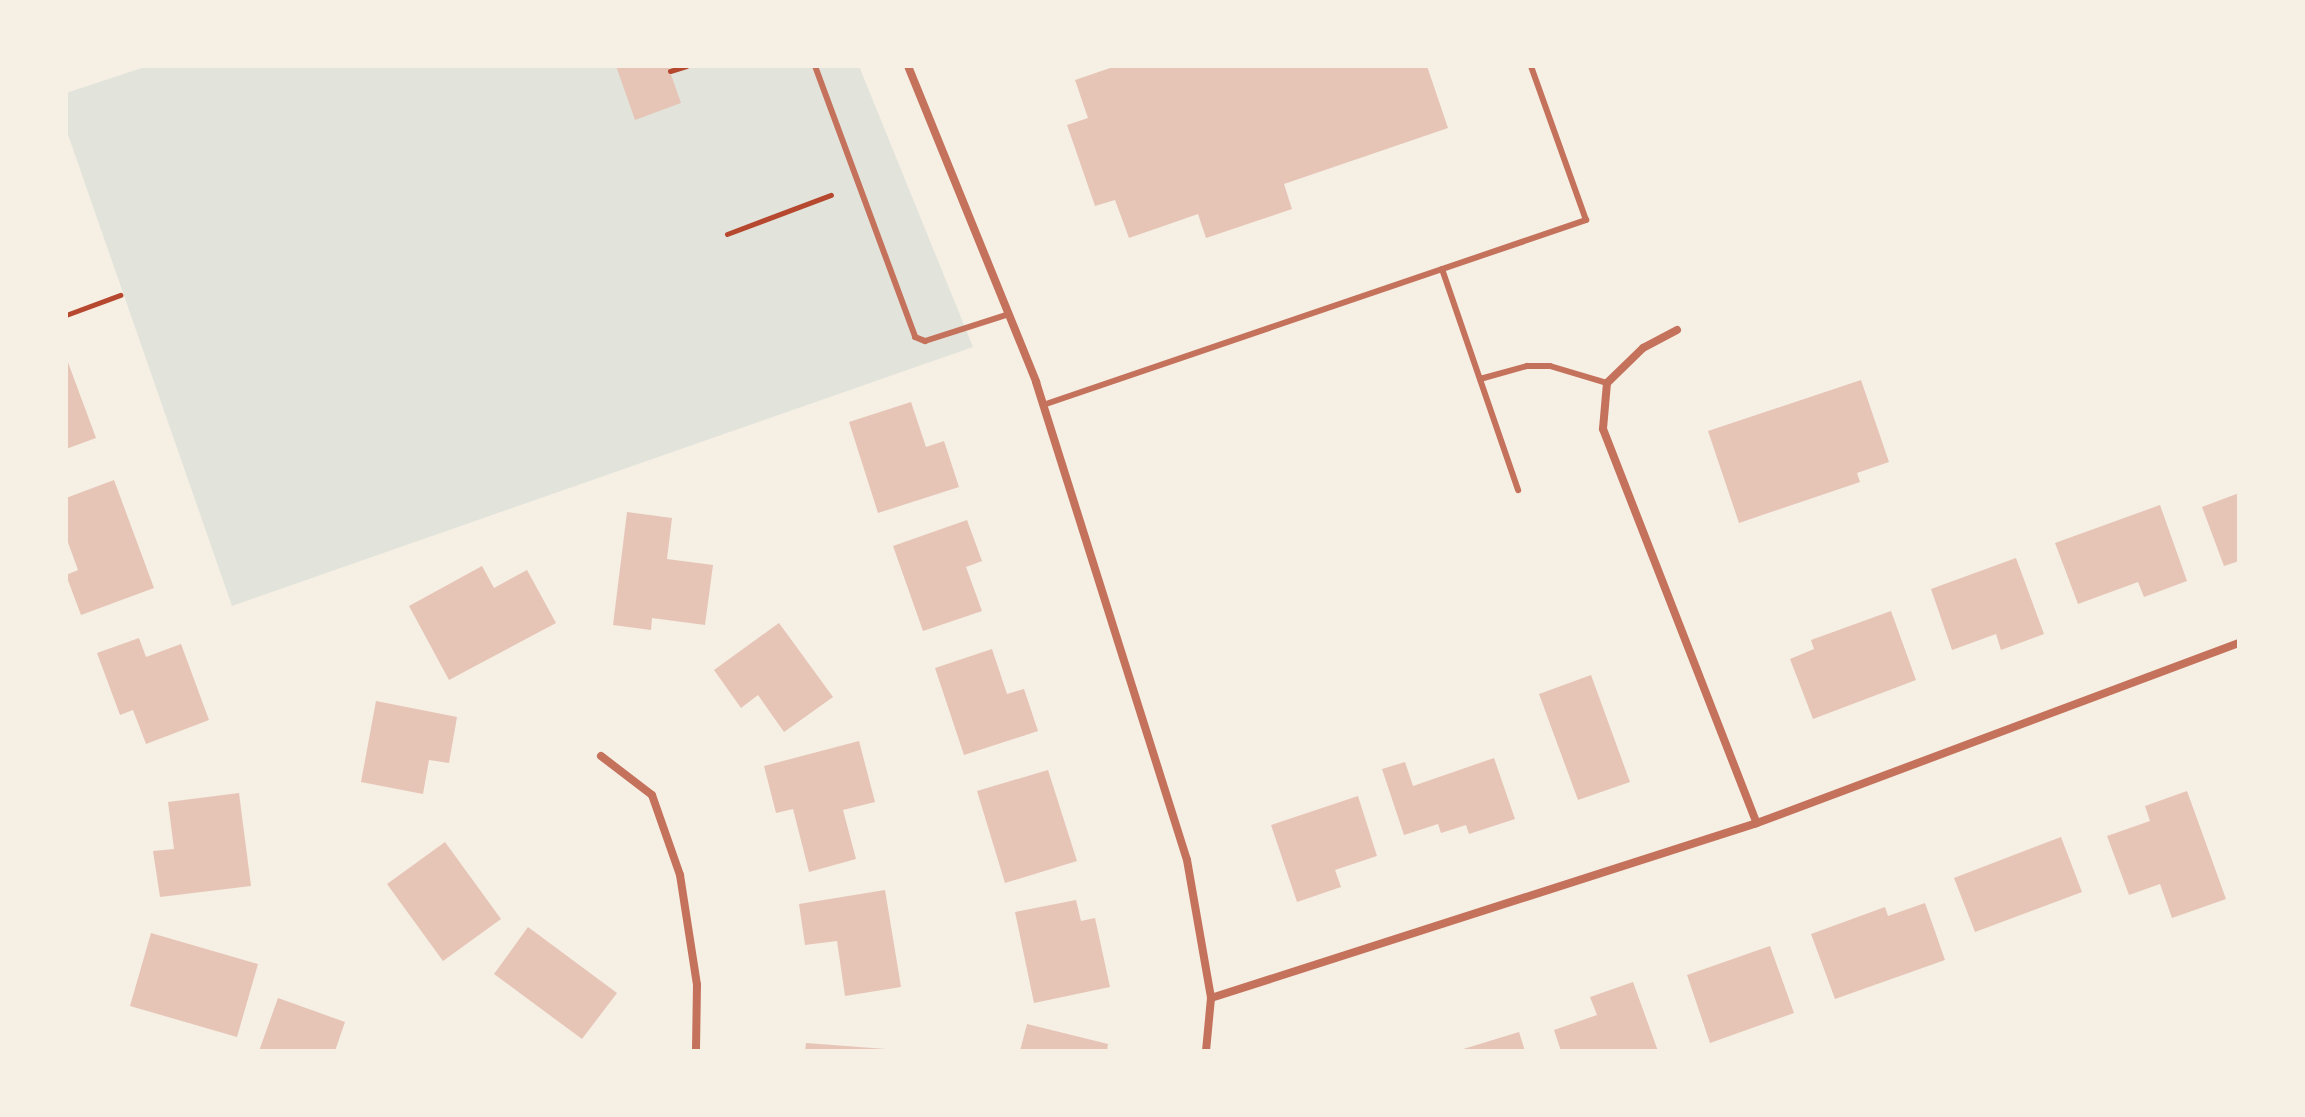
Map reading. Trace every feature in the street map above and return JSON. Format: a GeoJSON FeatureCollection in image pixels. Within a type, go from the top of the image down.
{"type":"FeatureCollection","features":[{"type":"Feature","properties":{"kind":"street"},"geometry":{"type":"LineString","coordinates":[[908,66],[1043,405],[1187,860],[1211,998],[1206,1051]]}},
{"type":"Feature","properties":{"kind":"street"},"geometry":{"type":"LineString","coordinates":[[1677,330],[1643,348],[1607,383],[1603,429],[1757,823]]}},
{"type":"Feature","properties":{"kind":"street"},"geometry":{"type":"LineString","coordinates":[[1211,998],[1757,823],[2239,643]]}},
{"type":"Feature","properties":{"kind":"street"},"geometry":{"type":"LineString","coordinates":[[601,756],[652,795],[680,875],[697,985],[696,1051]]}},
{"type":"Feature","properties":{"kind":"lane"},"geometry":{"type":"LineString","coordinates":[[815,66],[915,337],[925,341],[1009,314]]}},
{"type":"Feature","properties":{"kind":"lane"},"geometry":{"type":"LineString","coordinates":[[1043,405],[1586,220],[1531,66]]}},
{"type":"Feature","properties":{"kind":"lane"},"geometry":{"type":"LineString","coordinates":[[1442,269],[1518,490]]}},
{"type":"Feature","properties":{"kind":"lane"},"geometry":{"type":"LineString","coordinates":[[1480,379],[1527,366],[1550,366],[1607,383]]}},
{"type":"Feature","properties":{"kind":"path"},"geometry":{"type":"LineString","coordinates":[[670,71],[686,66]]}},
{"type":"Feature","properties":{"kind":"path"},"geometry":{"type":"LineString","coordinates":[[727,234],[831,195]]}},
{"type":"Feature","properties":{"kind":"path"},"geometry":{"type":"LineString","coordinates":[[66,315],[120,295]]}},
{"type":"Feature","properties":{"kind":"shaded area"},"geometry":{"type":"Polygon","coordinates":[[[148,66],[859,66],[973,347],[232,606],[66,129],[66,93],[148,66]]]}},
{"type":"Feature","properties":{"kind":"building"},"geometry":{"type":"Polygon","coordinates":[[[616,66],[668,66],[681,103],[635,120],[616,66]]]}},
{"type":"Feature","properties":{"kind":"building"},"geometry":{"type":"Polygon","coordinates":[[[1116,66],[1427,66],[1448,128],[1284,184],[1292,209],[1206,238],[1198,214],[1129,238],[1115,200],[1095,206],[1067,125],[1088,118],[1075,80],[1116,66]]]}},
{"type":"Feature","properties":{"kind":"building"},"geometry":{"type":"Polygon","coordinates":[[[66,357],[96,438],[66,449],[66,357]]]}},
{"type":"Feature","properties":{"kind":"building"},"geometry":{"type":"Polygon","coordinates":[[[1861,380],[1889,462],[1857,473],[1860,482],[1739,523],[1708,431],[1861,380]]]}},
{"type":"Feature","properties":{"kind":"building"},"geometry":{"type":"Polygon","coordinates":[[[911,402],[926,447],[944,441],[959,487],[878,513],[849,422],[911,402]]]}},
{"type":"Feature","properties":{"kind":"building"},"geometry":{"type":"Polygon","coordinates":[[[114,480],[154,588],[81,615],[66,575],[78,570],[66,537],[66,498],[114,480]]]}},
{"type":"Feature","properties":{"kind":"building"},"geometry":{"type":"Polygon","coordinates":[[[2239,493],[2239,561],[2224,566],[2202,507],[2239,493]]]}},
{"type":"Feature","properties":{"kind":"building"},"geometry":{"type":"Polygon","coordinates":[[[2160,505],[2187,581],[2144,597],[2138,582],[2078,604],[2055,543],[2160,505]]]}},
{"type":"Feature","properties":{"kind":"building"},"geometry":{"type":"Polygon","coordinates":[[[627,512],[672,518],[667,559],[713,565],[705,625],[652,618],[651,630],[613,625],[627,512]]]}},
{"type":"Feature","properties":{"kind":"building"},"geometry":{"type":"Polygon","coordinates":[[[967,520],[982,561],[966,567],[982,611],[923,631],[893,546],[967,520]]]}},
{"type":"Feature","properties":{"kind":"building"},"geometry":{"type":"Polygon","coordinates":[[[2016,558],[2044,634],[2001,650],[1996,634],[1952,650],[1931,589],[2016,558]]]}},
{"type":"Feature","properties":{"kind":"building"},"geometry":{"type":"Polygon","coordinates":[[[482,566],[494,588],[527,570],[556,623],[449,680],[409,606],[482,566]]]}},
{"type":"Feature","properties":{"kind":"building"},"geometry":{"type":"Polygon","coordinates":[[[1891,611],[1916,680],[1813,719],[1790,659],[1814,649],[1811,640],[1891,611]]]}},
{"type":"Feature","properties":{"kind":"building"},"geometry":{"type":"Polygon","coordinates":[[[779,623],[833,697],[784,732],[758,695],[741,708],[714,670],[779,623]]]}},
{"type":"Feature","properties":{"kind":"building"},"geometry":{"type":"Polygon","coordinates":[[[139,638],[146,657],[181,644],[209,720],[146,744],[133,710],[120,715],[97,653],[139,638]]]}},
{"type":"Feature","properties":{"kind":"building"},"geometry":{"type":"Polygon","coordinates":[[[992,649],[1007,694],[1024,689],[1038,731],[964,755],[935,668],[992,649]]]}},
{"type":"Feature","properties":{"kind":"building"},"geometry":{"type":"Polygon","coordinates":[[[1591,675],[1630,782],[1578,800],[1539,694],[1591,675]]]}},
{"type":"Feature","properties":{"kind":"building"},"geometry":{"type":"Polygon","coordinates":[[[376,701],[457,717],[449,763],[429,760],[423,794],[361,782],[376,701]]]}},
{"type":"Feature","properties":{"kind":"building"},"geometry":{"type":"Polygon","coordinates":[[[859,741],[875,802],[843,810],[856,859],[809,872],[793,809],[776,813],[764,766],[859,741]]]}},
{"type":"Feature","properties":{"kind":"building"},"geometry":{"type":"Polygon","coordinates":[[[1494,758],[1515,819],[1469,834],[1466,825],[1441,833],[1438,824],[1404,835],[1382,769],[1405,762],[1413,786],[1494,758]]]}},
{"type":"Feature","properties":{"kind":"building"},"geometry":{"type":"Polygon","coordinates":[[[1048,770],[1077,861],[1005,883],[977,791],[1048,770]]]}},
{"type":"Feature","properties":{"kind":"building"},"geometry":{"type":"Polygon","coordinates":[[[2187,791],[2226,899],[2172,918],[2160,884],[2129,895],[2107,836],[2150,821],[2145,806],[2187,791]]]}},
{"type":"Feature","properties":{"kind":"building"},"geometry":{"type":"Polygon","coordinates":[[[239,793],[251,886],[160,897],[153,851],[174,849],[168,802],[239,793]]]}},
{"type":"Feature","properties":{"kind":"building"},"geometry":{"type":"Polygon","coordinates":[[[1358,796],[1377,856],[1335,870],[1341,887],[1297,902],[1271,825],[1358,796]]]}},
{"type":"Feature","properties":{"kind":"building"},"geometry":{"type":"Polygon","coordinates":[[[2061,837],[2082,892],[1975,932],[1954,878],[2061,837]]]}},
{"type":"Feature","properties":{"kind":"building"},"geometry":{"type":"Polygon","coordinates":[[[445,842],[501,919],[443,961],[387,884],[445,842]]]}},
{"type":"Feature","properties":{"kind":"building"},"geometry":{"type":"Polygon","coordinates":[[[885,890],[901,987],[845,996],[837,941],[805,945],[799,904],[885,890]]]}},
{"type":"Feature","properties":{"kind":"building"},"geometry":{"type":"Polygon","coordinates":[[[1076,900],[1081,921],[1095,918],[1110,987],[1034,1003],[1015,912],[1076,900]]]}},
{"type":"Feature","properties":{"kind":"building"},"geometry":{"type":"Polygon","coordinates":[[[1925,903],[1945,960],[1835,999],[1811,934],[1885,907],[1888,916],[1925,903]]]}},
{"type":"Feature","properties":{"kind":"building"},"geometry":{"type":"Polygon","coordinates":[[[528,927],[617,993],[582,1039],[494,974],[528,927]]]}},
{"type":"Feature","properties":{"kind":"building"},"geometry":{"type":"Polygon","coordinates":[[[151,933],[258,964],[237,1037],[130,1006],[151,933]]]}},
{"type":"Feature","properties":{"kind":"building"},"geometry":{"type":"Polygon","coordinates":[[[1770,946],[1794,1013],[1710,1043],[1687,975],[1770,946]]]}},
{"type":"Feature","properties":{"kind":"building"},"geometry":{"type":"Polygon","coordinates":[[[1633,982],[1658,1051],[1561,1051],[1554,1030],[1597,1015],[1590,997],[1633,982]]]}},
{"type":"Feature","properties":{"kind":"building"},"geometry":{"type":"Polygon","coordinates":[[[278,998],[345,1022],[335,1051],[259,1051],[278,998]]]}},
{"type":"Feature","properties":{"kind":"building"},"geometry":{"type":"Polygon","coordinates":[[[1027,1024],[1108,1044],[1107,1051],[1020,1051],[1027,1024]]]}},
{"type":"Feature","properties":{"kind":"building"},"geometry":{"type":"Polygon","coordinates":[[[1519,1032],[1525,1051],[1460,1051],[1460,1050],[1519,1032]]]}},
{"type":"Feature","properties":{"kind":"building"},"geometry":{"type":"Polygon","coordinates":[[[806,1043],[886,1049],[886,1051],[805,1051],[806,1043]]]}}]}
